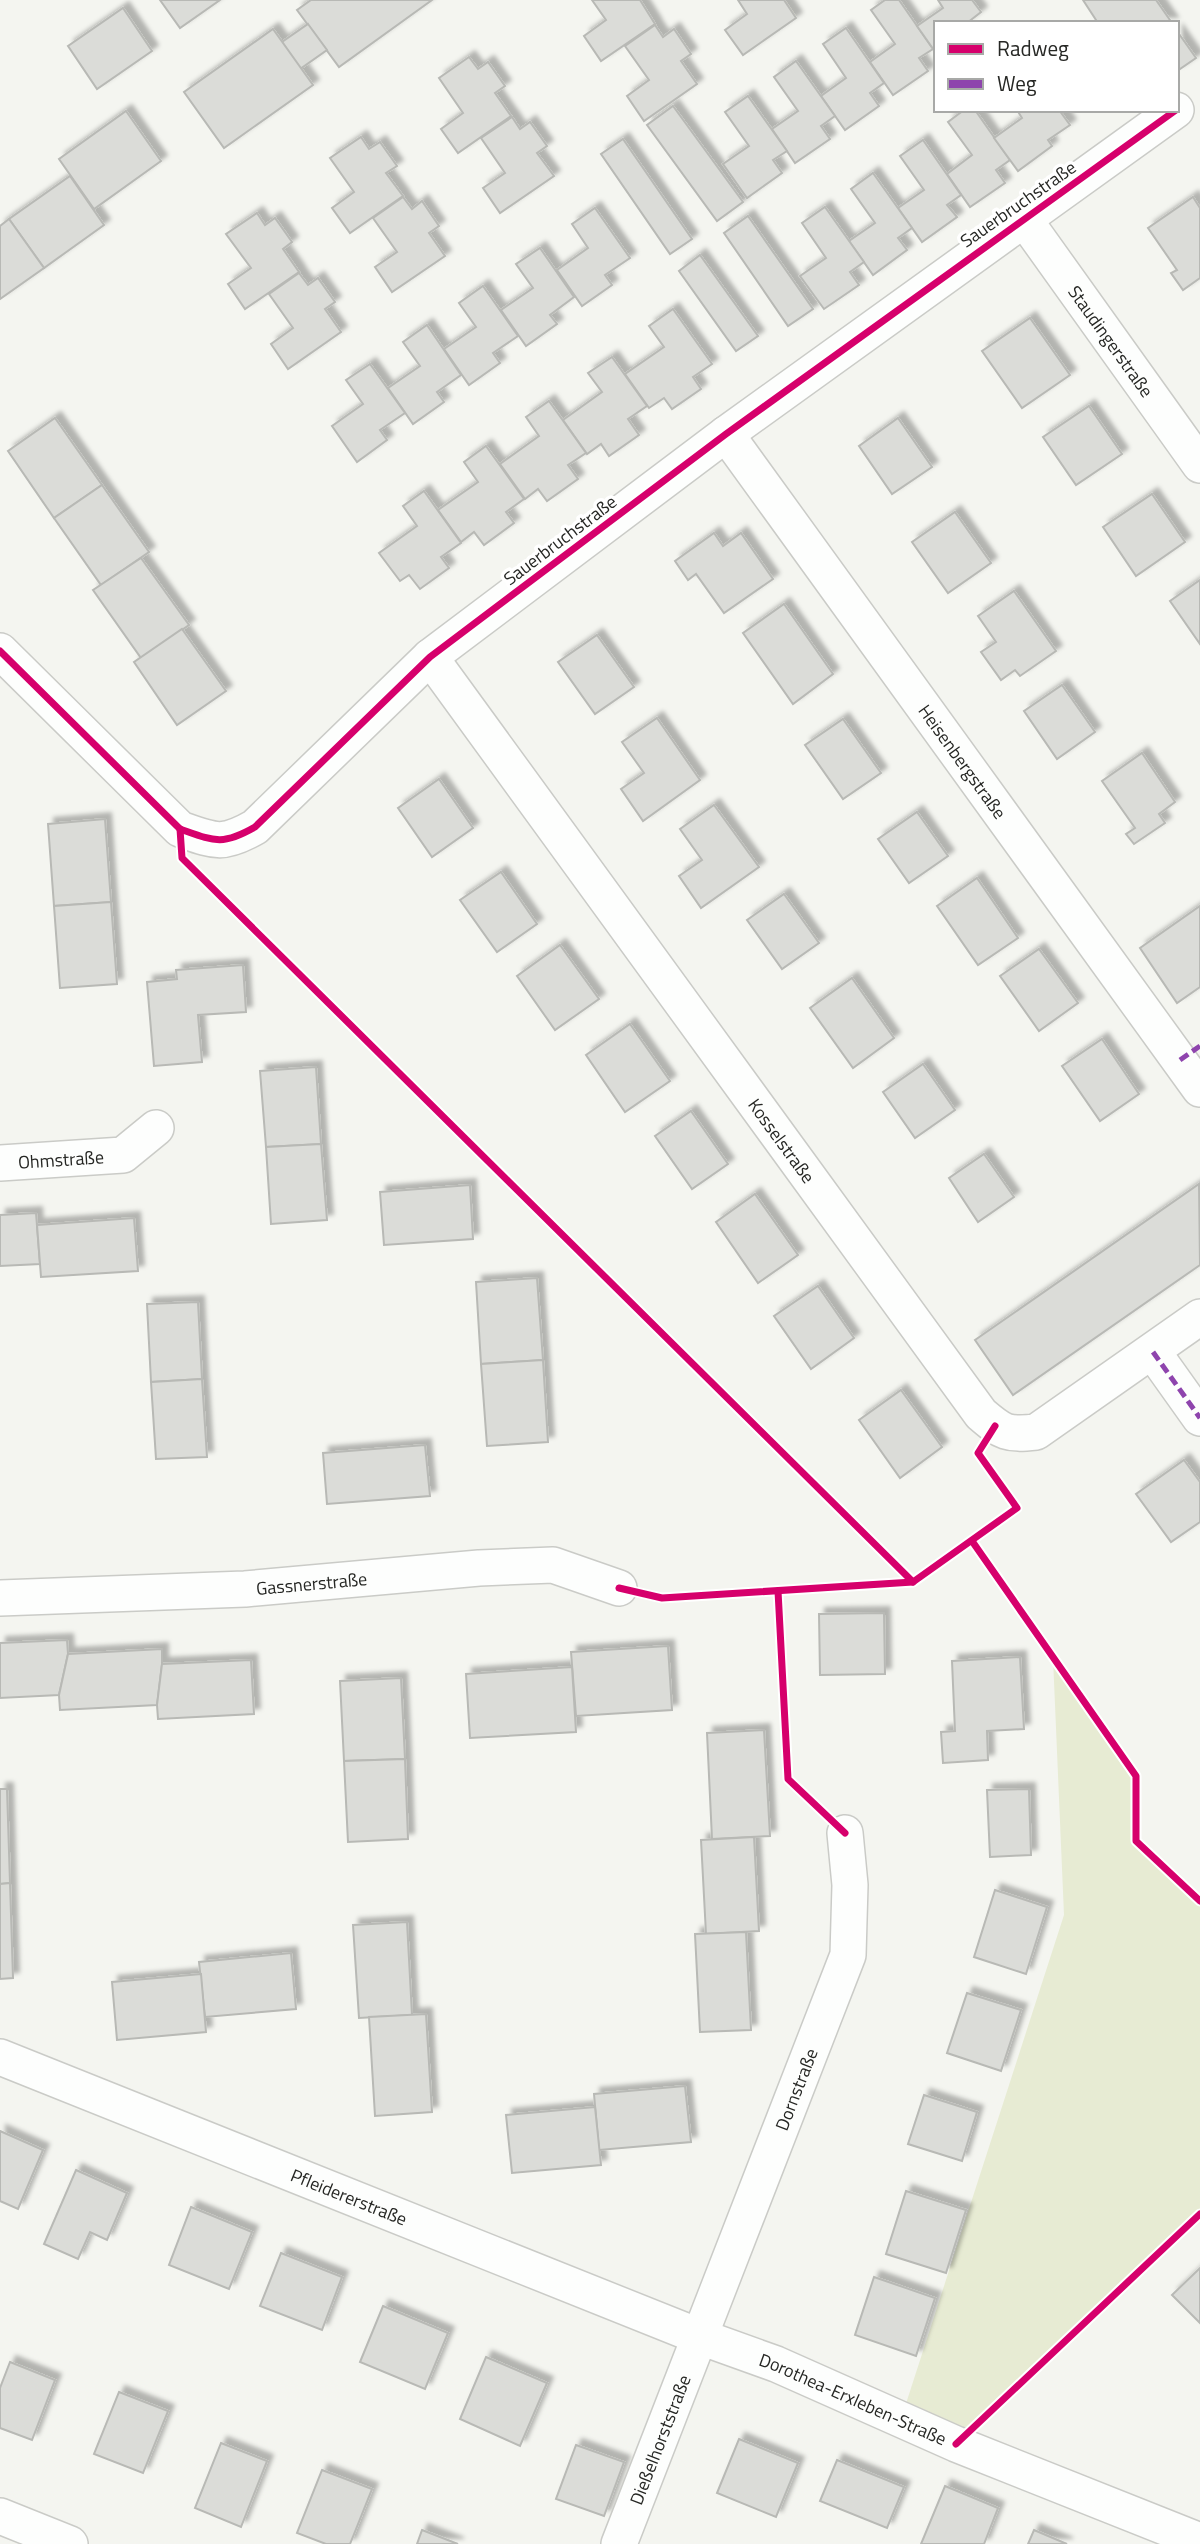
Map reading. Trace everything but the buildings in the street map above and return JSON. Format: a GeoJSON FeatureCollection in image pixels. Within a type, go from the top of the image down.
{"type":"FeatureCollection","features":[{"type":"Feature","properties":{"kind":"street","name":"Sauerbruchstraße"},"geometry":{"type":"LineString","coordinates":[[1179,109],[1200,93]]}},
{"type":"Feature","properties":{"kind":"street","name":"Sauerbruchstraße"},"geometry":{"type":"LineString","coordinates":[[0,651],[180,829],[208,839],[233,839],[255,827],[430,657],[726,434],[1174,112]]}},
{"type":"Feature","properties":{"kind":"street","name":"Staudingerstraße"},"geometry":{"type":"LineString","coordinates":[[1024,219],[1200,465]]}},
{"type":"Feature","properties":{"kind":"street","name":"Heisenbergstraße"},"geometry":{"type":"LineString","coordinates":[[726,434],[1190,1053],[1200,1089]]}},
{"type":"Feature","properties":{"kind":"street","name":"Kosselstraße"},"geometry":{"type":"LineString","coordinates":[[430,657],[981,1414],[995,1426],[1011,1434],[1036,1432],[1200,1317]]}},
{"type":"Feature","properties":{"kind":"street","name":"Ohmstraße"},"geometry":{"type":"LineString","coordinates":[[0,1163],[123,1155],[156,1128]]}},
{"type":"Feature","properties":{"kind":"street"},"geometry":{"type":"LineString","coordinates":[[1153,1352],[1200,1418]]}},
{"type":"Feature","properties":{"kind":"street","name":"Gassnerstraße"},"geometry":{"type":"LineString","coordinates":[[0,1598],[245,1589],[479,1568],[553,1565],[619,1588]]}},
{"type":"Feature","properties":{"kind":"street","name":"Dornstraße"},"geometry":{"type":"LineString","coordinates":[[698,2336],[848,1955],[850,1885],[845,1833]]}},
{"type":"Feature","properties":{"kind":"street","name":"Pfleidererstraße"},"geometry":{"type":"LineString","coordinates":[[0,2057],[698,2336]]}},
{"type":"Feature","properties":{"kind":"street","name":"Dorothea-Erxleben-Straße"},"geometry":{"type":"LineString","coordinates":[[698,2336],[776,2364],[956,2444],[1135,2530],[1200,2541]]}},
{"type":"Feature","properties":{"kind":"street","name":"Dießelhorststraße"},"geometry":{"type":"LineString","coordinates":[[619,2544],[698,2336]]}},
{"type":"Feature","properties":{"kind":"street"},"geometry":{"type":"LineString","coordinates":[[0,2516],[70,2544]]}},
{"type":"Feature","properties":{"kind":"green space"},"geometry":{"type":"Polygon","coordinates":[[[1053,1658],[1136,1776],[1136,1841],[1200,1901],[1200,2214],[956,2444],[901,2419],[1064,1915],[1053,1658]]]}},
{"type":"Feature","properties":{"kind":"marked path"},"geometry":{"type":"LineString","coordinates":[[1180,1060],[1200,1046]]}},
{"type":"Feature","properties":{"kind":"marked path"},"geometry":{"type":"LineString","coordinates":[[1153,1352],[1200,1418]]}},
{"type":"Feature","properties":{"kind":"cycle path"},"geometry":{"type":"LineString","coordinates":[[0,651],[180,829],[218,840],[244,833],[255,827],[430,657],[726,434],[1173,112]]}},
{"type":"Feature","properties":{"kind":"cycle path"},"geometry":{"type":"LineString","coordinates":[[180,829],[182,858],[913,1582]]}},
{"type":"Feature","properties":{"kind":"cycle path"},"geometry":{"type":"LineString","coordinates":[[619,1588],[662,1598],[913,1582],[1017,1508],[978,1453],[995,1426]]}},
{"type":"Feature","properties":{"kind":"cycle path"},"geometry":{"type":"LineString","coordinates":[[972,1541],[1136,1776],[1136,1841],[1200,1901]]}},
{"type":"Feature","properties":{"kind":"cycle path"},"geometry":{"type":"LineString","coordinates":[[778,1591],[788,1779],[845,1833]]}},
{"type":"Feature","properties":{"kind":"cycle path"},"geometry":{"type":"LineString","coordinates":[[956,2444],[1200,2214]]}}]}
